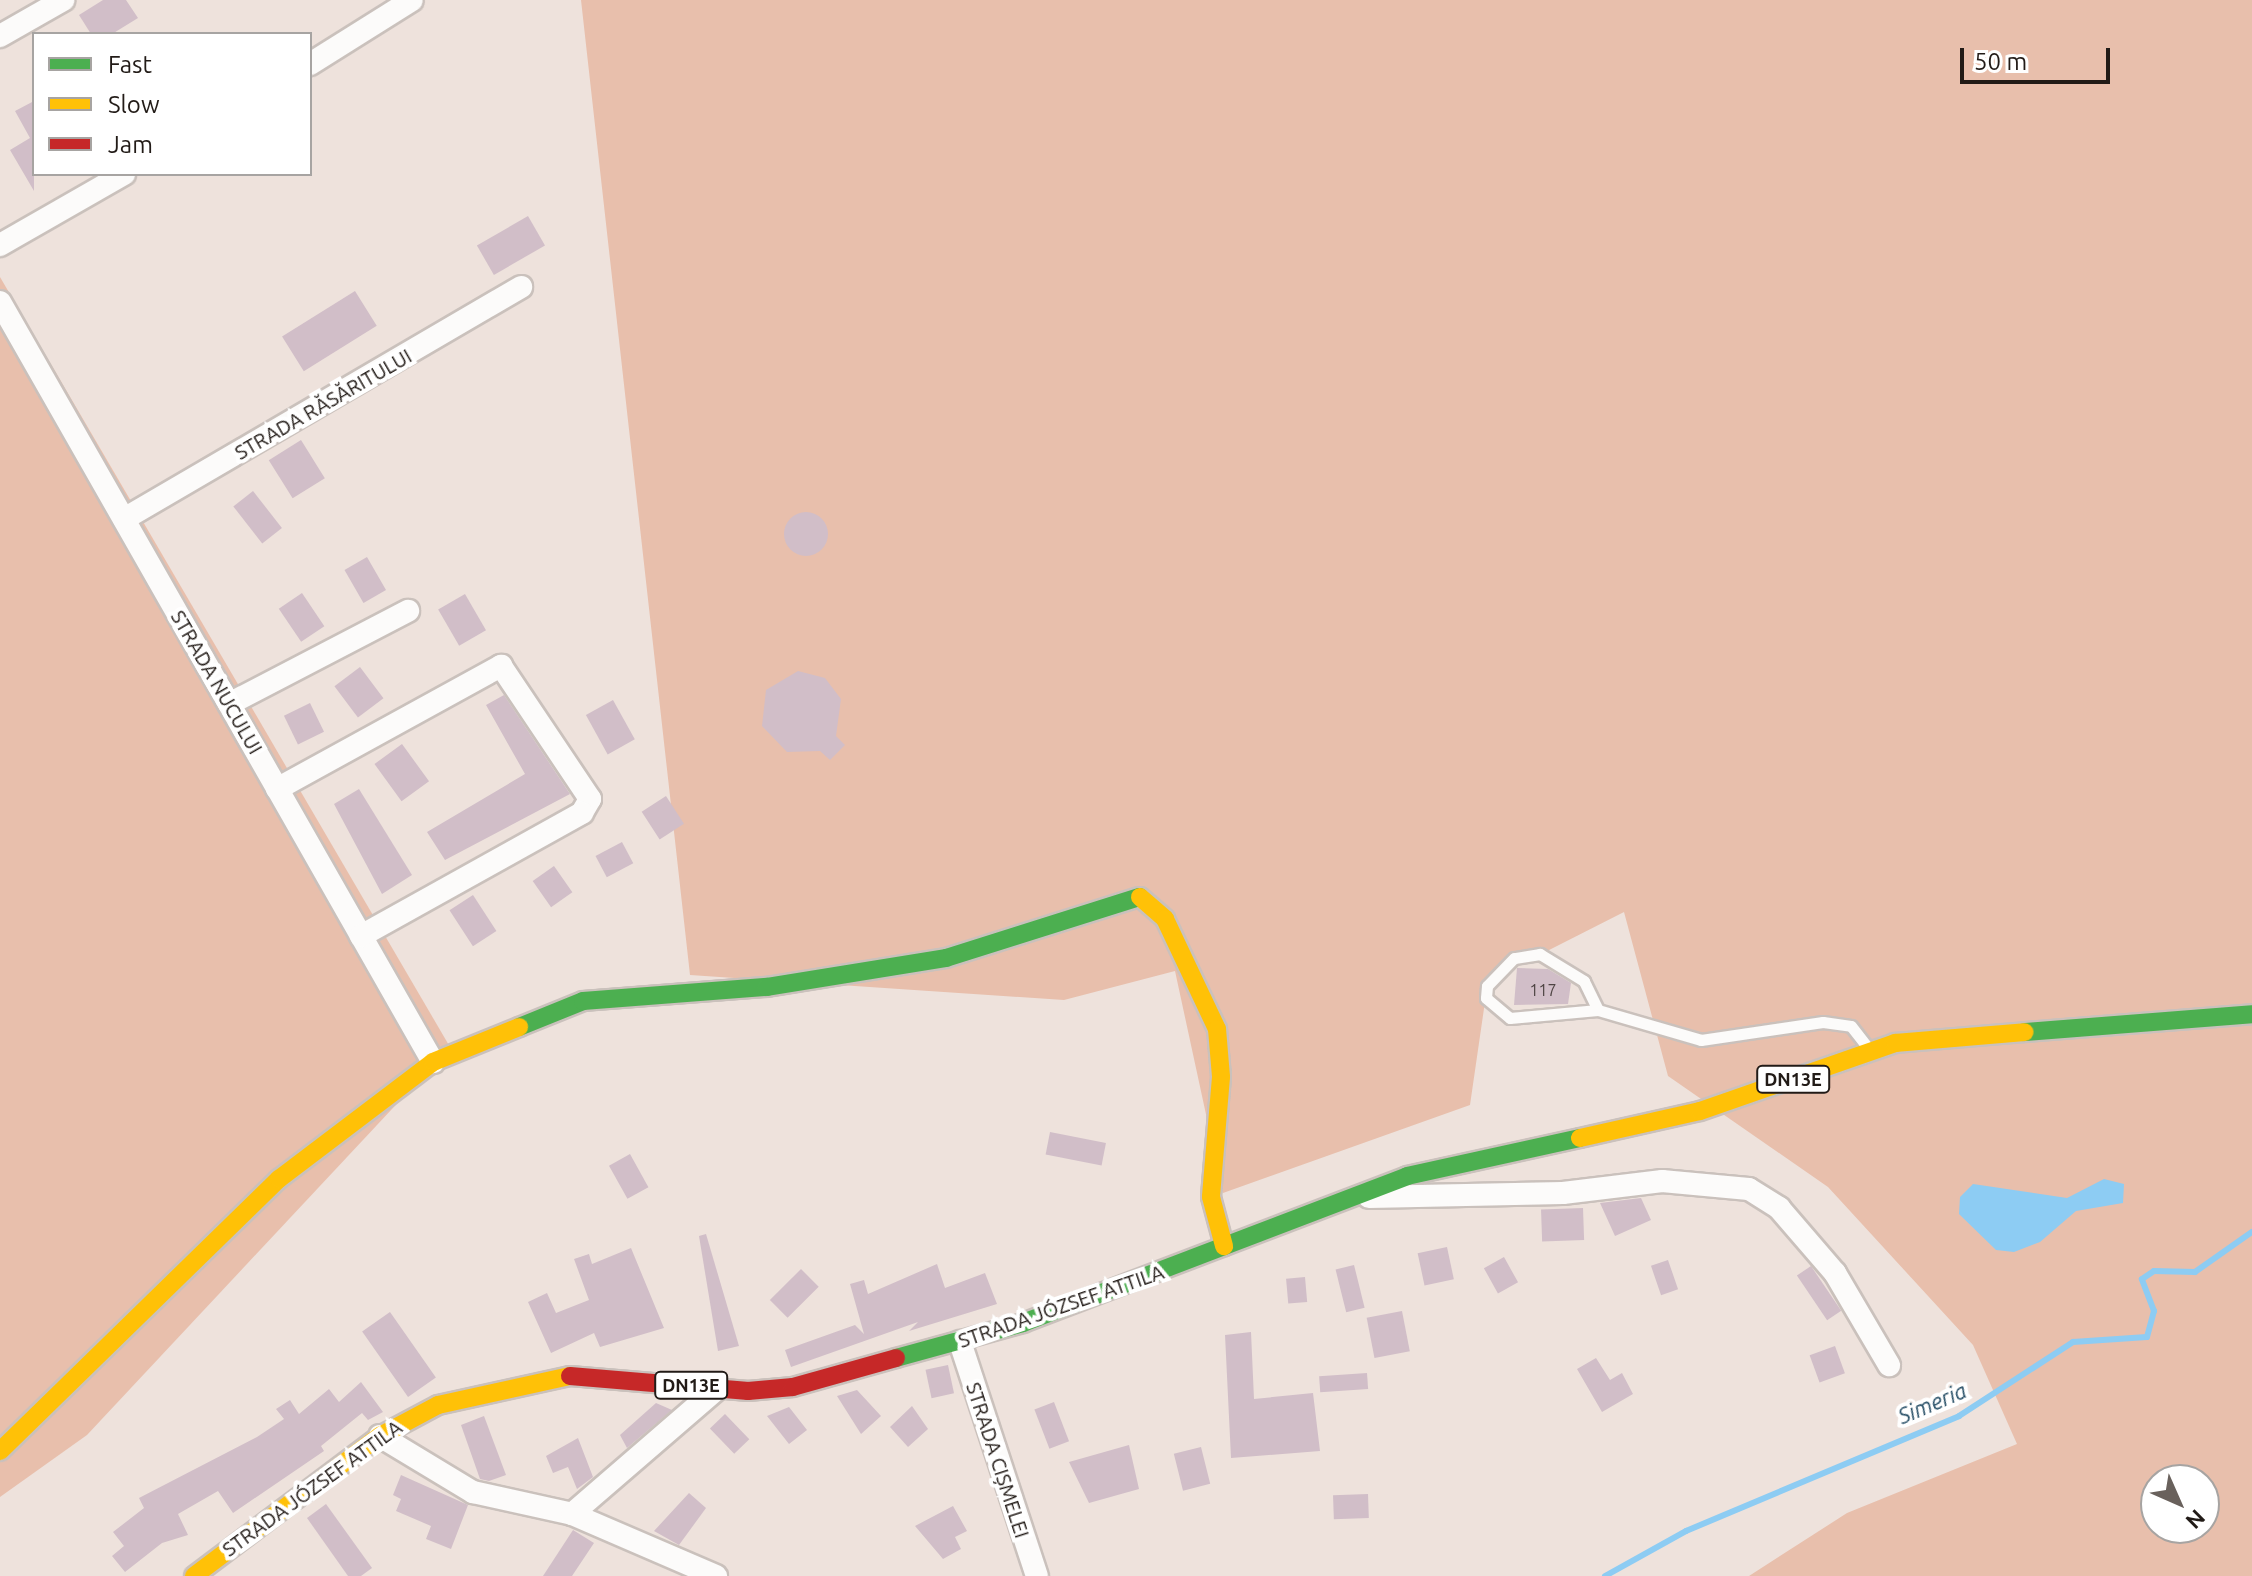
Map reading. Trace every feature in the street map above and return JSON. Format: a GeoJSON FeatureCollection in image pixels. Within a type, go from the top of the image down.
{"type":"FeatureCollection","features":[{"type":"Feature","properties":{"kind":"main road"},"geometry":{"type":"LineString","coordinates":[[0,1451],[279,1179],[433,1062],[583,1001],[767,987],[946,958],[1138,895],[1165,919],[1217,1029],[1221,1077],[1211,1197],[1224,1246]]}},
{"type":"Feature","properties":{"kind":"main road","name":"DN13E"},"geometry":{"type":"LineString","coordinates":[[1343,1197],[1700,1111],[1870,1050],[1958,1033],[2252,1014]]}},
{"type":"Feature","properties":{"kind":"main road","name":"STRADA JÓZSEF ATTILA"},"geometry":{"type":"LineString","coordinates":[[194,1576],[380,1436],[438,1405],[570,1376],[717,1389],[793,1387],[960,1342],[1224,1246],[1343,1197]]}},
{"type":"Feature","properties":{"kind":"street"},"geometry":{"type":"LineString","coordinates":[[0,36],[63,0]]}},
{"type":"Feature","properties":{"kind":"street"},"geometry":{"type":"LineString","coordinates":[[312,63],[412,0]]}},
{"type":"Feature","properties":{"kind":"street"},"geometry":{"type":"LineString","coordinates":[[0,245],[121,176]]}},
{"type":"Feature","properties":{"kind":"street","name":"STRADA RĂSĂRITULUI"},"geometry":{"type":"LineString","coordinates":[[124,519],[521,287]]}},
{"type":"Feature","properties":{"kind":"street","name":"STRADA NUCULUI"},"geometry":{"type":"LineString","coordinates":[[0,302],[433,1062]]}},
{"type":"Feature","properties":{"kind":"street"},"geometry":{"type":"LineString","coordinates":[[229,704],[408,611]]}},
{"type":"Feature","properties":{"kind":"street"},"geometry":{"type":"LineString","coordinates":[[277,789],[501,666],[590,799],[582,813],[361,936]]}},
{"type":"Feature","properties":{"kind":"street","name":"STRADA JÓZSEF ATTILA"},"geometry":{"type":"LineString","coordinates":[[1343,1197],[1563,1193],[1662,1181],[1749,1189],[1779,1208],[1835,1273],[1889,1365]]}},
{"type":"Feature","properties":{"kind":"street","name":"STRADA CIȘMELEI"},"geometry":{"type":"LineString","coordinates":[[960,1342],[1037,1576]]}},
{"type":"Feature","properties":{"kind":"street"},"geometry":{"type":"LineString","coordinates":[[572,1514],[717,1389]]}},
{"type":"Feature","properties":{"kind":"street"},"geometry":{"type":"LineString","coordinates":[[380,1436],[473,1492],[572,1514],[716,1576]]}},
{"type":"Feature","properties":{"kind":"lane"},"geometry":{"type":"LineString","coordinates":[[1598,1010],[1584,981],[1540,954],[1514,958],[1487,986],[1486,998],[1510,1018],[1598,1010],[1701,1040],[1844,1024],[1870,1050]]}},
{"type":"Feature","properties":{"kind":"shaded area"},"geometry":{"type":"Polygon","coordinates":[[[581,0],[2252,0],[2252,1576],[1749,1576],[1847,1513],[2017,1444],[1973,1345],[1828,1187],[1668,1076],[1624,912],[1488,981],[1470,1105],[1223,1193],[1175,971],[1064,1000],[690,975],[581,0]]]}},
{"type":"Feature","properties":{"kind":"shaded area"},"geometry":{"type":"Polygon","coordinates":[[[0,277],[450,1047],[87,1435],[0,1497],[0,277]]]}},
{"type":"Feature","properties":{"kind":"water"},"geometry":{"type":"Polygon","coordinates":[[[2104,1179],[2124,1184],[2123,1203],[2076,1211],[2040,1242],[2014,1252],[1996,1250],[1959,1214],[1960,1197],[1973,1184],[2067,1198],[2104,1179]]]}},
{"type":"Feature","properties":{"kind":"building"},"geometry":{"type":"Polygon","coordinates":[[[103,0],[126,0],[138,18],[115,32],[90,32],[79,15],[103,0]]]}},
{"type":"Feature","properties":{"kind":"building"},"geometry":{"type":"Polygon","coordinates":[[[32,102],[34,191],[10,150],[30,138],[15,111],[32,102]]]}},
{"type":"Feature","properties":{"kind":"building"},"geometry":{"type":"Polygon","coordinates":[[[528,216],[545,245],[494,275],[477,246],[528,216]]]}},
{"type":"Feature","properties":{"kind":"building"},"geometry":{"type":"Polygon","coordinates":[[[355,291],[377,326],[304,371],[282,337],[355,291]]]}},
{"type":"Feature","properties":{"kind":"building"},"geometry":{"type":"Polygon","coordinates":[[[301,440],[325,478],[293,498],[269,460],[301,440]]]}},
{"type":"Feature","properties":{"kind":"building"},"geometry":{"type":"Polygon","coordinates":[[[253,491],[282,528],[262,543],[233,506],[253,491]]]}},
{"type":"Feature","properties":{"kind":"building"},"geometry":{"type":"Polygon","coordinates":[[[806,512],[822,518],[828,534],[822,550],[806,556],[790,550],[784,534],[790,518],[806,512]]]}},
{"type":"Feature","properties":{"kind":"building"},"geometry":{"type":"Polygon","coordinates":[[[367,557],[386,590],[363,603],[344,570],[367,557]]]}},
{"type":"Feature","properties":{"kind":"building"},"geometry":{"type":"Polygon","coordinates":[[[302,593],[324,626],[301,642],[279,609],[302,593]]]}},
{"type":"Feature","properties":{"kind":"building"},"geometry":{"type":"Polygon","coordinates":[[[465,594],[486,630],[459,646],[438,610],[465,594]]]}},
{"type":"Feature","properties":{"kind":"building"},"geometry":{"type":"Polygon","coordinates":[[[360,667],[383,698],[358,717],[334,686],[360,667]]]}},
{"type":"Feature","properties":{"kind":"building"},"geometry":{"type":"Polygon","coordinates":[[[798,671],[825,678],[841,699],[836,736],[845,745],[830,760],[820,751],[787,752],[762,726],[766,690],[798,671]]]}},
{"type":"Feature","properties":{"kind":"building"},"geometry":{"type":"Polygon","coordinates":[[[504,695],[570,794],[445,860],[427,832],[525,774],[486,705],[504,695]]]}},
{"type":"Feature","properties":{"kind":"building"},"geometry":{"type":"Polygon","coordinates":[[[613,700],[635,739],[608,754],[586,715],[613,700]]]}},
{"type":"Feature","properties":{"kind":"building"},"geometry":{"type":"Polygon","coordinates":[[[310,703],[324,732],[298,744],[284,716],[310,703]]]}},
{"type":"Feature","properties":{"kind":"building"},"geometry":{"type":"Polygon","coordinates":[[[402,744],[429,781],[402,801],[374,764],[402,744]]]}},
{"type":"Feature","properties":{"kind":"building"},"geometry":{"type":"Polygon","coordinates":[[[359,789],[412,875],[382,894],[334,804],[359,789]]]}},
{"type":"Feature","properties":{"kind":"building"},"geometry":{"type":"Polygon","coordinates":[[[666,796],[684,824],[660,839],[642,812],[666,796]]]}},
{"type":"Feature","properties":{"kind":"building"},"geometry":{"type":"Polygon","coordinates":[[[622,842],[633,863],[607,877],[596,856],[622,842]]]}},
{"type":"Feature","properties":{"kind":"building"},"geometry":{"type":"Polygon","coordinates":[[[554,866],[572,892],[551,907],[533,881],[554,866]]]}},
{"type":"Feature","properties":{"kind":"building"},"geometry":{"type":"Polygon","coordinates":[[[473,895],[496,931],[473,946],[450,910],[473,895]]]}},
{"type":"Feature","properties":{"kind":"building"},"geometry":{"type":"Polygon","coordinates":[[[1517,968],[1548,969],[1571,983],[1568,1004],[1514,1005],[1517,968]]]}},
{"type":"Feature","properties":{"kind":"building"},"geometry":{"type":"Polygon","coordinates":[[[1050,1132],[1106,1143],[1102,1165],[1046,1155],[1050,1132]]]}},
{"type":"Feature","properties":{"kind":"building"},"geometry":{"type":"Polygon","coordinates":[[[630,1154],[648,1187],[627,1199],[609,1166],[630,1154]]]}},
{"type":"Feature","properties":{"kind":"building"},"geometry":{"type":"Polygon","coordinates":[[[1641,1198],[1651,1220],[1615,1236],[1600,1203],[1641,1198]]]}},
{"type":"Feature","properties":{"kind":"building"},"geometry":{"type":"Polygon","coordinates":[[[1583,1208],[1584,1240],[1542,1241],[1541,1209],[1583,1208]]]}},
{"type":"Feature","properties":{"kind":"building"},"geometry":{"type":"Polygon","coordinates":[[[706,1234],[739,1346],[718,1351],[699,1236],[706,1234]]]}},
{"type":"Feature","properties":{"kind":"building"},"geometry":{"type":"Polygon","coordinates":[[[1447,1247],[1454,1279],[1425,1286],[1418,1253],[1447,1247]]]}},
{"type":"Feature","properties":{"kind":"building"},"geometry":{"type":"Polygon","coordinates":[[[631,1248],[664,1328],[600,1347],[594,1333],[551,1353],[528,1302],[547,1293],[556,1313],[589,1300],[574,1259],[589,1254],[592,1264],[631,1248]]]}},
{"type":"Feature","properties":{"kind":"building"},"geometry":{"type":"Polygon","coordinates":[[[1504,1257],[1518,1282],[1498,1294],[1484,1268],[1504,1257]]]}},
{"type":"Feature","properties":{"kind":"building"},"geometry":{"type":"Polygon","coordinates":[[[1668,1260],[1678,1289],[1661,1295],[1651,1266],[1668,1260]]]}},
{"type":"Feature","properties":{"kind":"building"},"geometry":{"type":"Polygon","coordinates":[[[937,1264],[945,1288],[985,1273],[997,1304],[909,1331],[918,1322],[791,1367],[785,1350],[855,1325],[864,1334],[850,1284],[864,1280],[868,1294],[937,1264]]]}},
{"type":"Feature","properties":{"kind":"building"},"geometry":{"type":"Polygon","coordinates":[[[1354,1265],[1365,1308],[1346,1312],[1336,1270],[1354,1265]]]}},
{"type":"Feature","properties":{"kind":"building"},"geometry":{"type":"Polygon","coordinates":[[[1811,1266],[1841,1311],[1827,1320],[1797,1276],[1811,1266]]]}},
{"type":"Feature","properties":{"kind":"building"},"geometry":{"type":"Polygon","coordinates":[[[801,1269],[819,1287],[788,1318],[770,1300],[801,1269]]]}},
{"type":"Feature","properties":{"kind":"building"},"geometry":{"type":"Polygon","coordinates":[[[1305,1277],[1307,1302],[1288,1304],[1286,1279],[1305,1277]]]}},
{"type":"Feature","properties":{"kind":"building"},"geometry":{"type":"Polygon","coordinates":[[[1402,1311],[1410,1351],[1374,1358],[1367,1318],[1402,1311]]]}},
{"type":"Feature","properties":{"kind":"building"},"geometry":{"type":"Polygon","coordinates":[[[390,1312],[436,1378],[408,1397],[362,1332],[390,1312]]]}},
{"type":"Feature","properties":{"kind":"building"},"geometry":{"type":"Polygon","coordinates":[[[1251,1332],[1254,1399],[1313,1393],[1320,1451],[1231,1458],[1225,1335],[1251,1332]]]}},
{"type":"Feature","properties":{"kind":"building"},"geometry":{"type":"Polygon","coordinates":[[[1835,1346],[1845,1373],[1820,1382],[1810,1355],[1835,1346]]]}},
{"type":"Feature","properties":{"kind":"building"},"geometry":{"type":"Polygon","coordinates":[[[1596,1358],[1610,1380],[1622,1373],[1633,1394],[1602,1412],[1577,1369],[1596,1358]]]}},
{"type":"Feature","properties":{"kind":"building"},"geometry":{"type":"Polygon","coordinates":[[[948,1365],[954,1393],[932,1398],[926,1370],[948,1365]]]}},
{"type":"Feature","properties":{"kind":"building"},"geometry":{"type":"Polygon","coordinates":[[[1367,1373],[1368,1389],[1320,1392],[1319,1376],[1367,1373]]]}},
{"type":"Feature","properties":{"kind":"building"},"geometry":{"type":"Polygon","coordinates":[[[361,1382],[383,1412],[368,1420],[362,1413],[321,1446],[324,1451],[233,1513],[218,1491],[178,1514],[188,1535],[162,1543],[125,1572],[112,1556],[124,1546],[113,1532],[144,1508],[139,1498],[257,1437],[284,1419],[276,1409],[290,1400],[299,1414],[329,1389],[339,1402],[361,1382]]]}},
{"type":"Feature","properties":{"kind":"building"},"geometry":{"type":"Polygon","coordinates":[[[857,1390],[881,1416],[861,1434],[837,1396],[857,1390]]]}},
{"type":"Feature","properties":{"kind":"building"},"geometry":{"type":"Polygon","coordinates":[[[1054,1402],[1069,1441],[1049,1449],[1034,1410],[1054,1402]]]}},
{"type":"Feature","properties":{"kind":"building"},"geometry":{"type":"Polygon","coordinates":[[[656,1403],[672,1410],[627,1448],[620,1435],[656,1403]]]}},
{"type":"Feature","properties":{"kind":"building"},"geometry":{"type":"Polygon","coordinates":[[[912,1406],[928,1429],[908,1447],[890,1427],[912,1406]]]}},
{"type":"Feature","properties":{"kind":"building"},"geometry":{"type":"Polygon","coordinates":[[[789,1407],[807,1430],[789,1444],[767,1416],[789,1407]]]}},
{"type":"Feature","properties":{"kind":"building"},"geometry":{"type":"Polygon","coordinates":[[[725,1414],[749,1439],[734,1454],[710,1429],[725,1414]]]}},
{"type":"Feature","properties":{"kind":"building"},"geometry":{"type":"Polygon","coordinates":[[[484,1416],[506,1475],[489,1481],[480,1479],[461,1425],[484,1416]]]}},
{"type":"Feature","properties":{"kind":"building"},"geometry":{"type":"Polygon","coordinates":[[[578,1438],[593,1477],[577,1489],[568,1467],[553,1473],[546,1456],[578,1438]]]}},
{"type":"Feature","properties":{"kind":"building"},"geometry":{"type":"Polygon","coordinates":[[[1129,1445],[1139,1489],[1089,1503],[1069,1462],[1129,1445]]]}},
{"type":"Feature","properties":{"kind":"building"},"geometry":{"type":"Polygon","coordinates":[[[1201,1447],[1210,1484],[1183,1491],[1174,1454],[1201,1447]]]}},
{"type":"Feature","properties":{"kind":"building"},"geometry":{"type":"Polygon","coordinates":[[[401,1475],[468,1505],[451,1549],[426,1539],[431,1526],[396,1511],[401,1499],[393,1495],[401,1475]]]}},
{"type":"Feature","properties":{"kind":"building"},"geometry":{"type":"Polygon","coordinates":[[[689,1493],[706,1508],[679,1545],[654,1531],[689,1493]]]}},
{"type":"Feature","properties":{"kind":"building"},"geometry":{"type":"Polygon","coordinates":[[[1368,1494],[1369,1518],[1334,1519],[1333,1495],[1368,1494]]]}},
{"type":"Feature","properties":{"kind":"building"},"geometry":{"type":"Polygon","coordinates":[[[326,1504],[372,1568],[361,1576],[348,1576],[307,1518],[326,1504]]]}},
{"type":"Feature","properties":{"kind":"building"},"geometry":{"type":"Polygon","coordinates":[[[953,1506],[967,1531],[955,1537],[961,1549],[943,1559],[915,1526],[953,1506]]]}},
{"type":"Feature","properties":{"kind":"building"},"geometry":{"type":"Polygon","coordinates":[[[573,1530],[594,1543],[572,1576],[543,1576],[573,1530]]]}},
{"type":"Feature","properties":{"kind":"waterway","name":"Simeria"},"geometry":{"type":"LineString","coordinates":[[1605,1576],[1686,1531],[1959,1416],[2073,1342],[2147,1337],[2154,1311],[2142,1279],[2154,1271],[2195,1272],[2252,1232]]}},
{"type":"Feature","properties":{"kind":"traffic: fast"},"geometry":{"type":"LineString","coordinates":[[519,1027],[583,1001],[767,987],[946,958],[1140,897]]}},
{"type":"Feature","properties":{"kind":"traffic: fast"},"geometry":{"type":"LineString","coordinates":[[2025,1032],[2252,1014]]}},
{"type":"Feature","properties":{"kind":"traffic: fast"},"geometry":{"type":"LineString","coordinates":[[896,1358],[1023,1323],[1407,1176],[1580,1138]]}},
{"type":"Feature","properties":{"kind":"traffic: slow"},"geometry":{"type":"LineString","coordinates":[[1140,897],[1165,919],[1217,1029],[1221,1077],[1211,1197],[1224,1246]]}},
{"type":"Feature","properties":{"kind":"traffic: slow"},"geometry":{"type":"LineString","coordinates":[[0,1451],[279,1179],[433,1062],[519,1027]]}},
{"type":"Feature","properties":{"kind":"traffic: slow"},"geometry":{"type":"LineString","coordinates":[[1580,1138],[1700,1111],[1895,1043],[2025,1032]]}},
{"type":"Feature","properties":{"kind":"traffic: slow"},"geometry":{"type":"LineString","coordinates":[[194,1576],[380,1436],[438,1405],[570,1376]]}},
{"type":"Feature","properties":{"kind":"traffic: jam"},"geometry":{"type":"LineString","coordinates":[[570,1376],[748,1391],[793,1387],[896,1358]]}}]}
